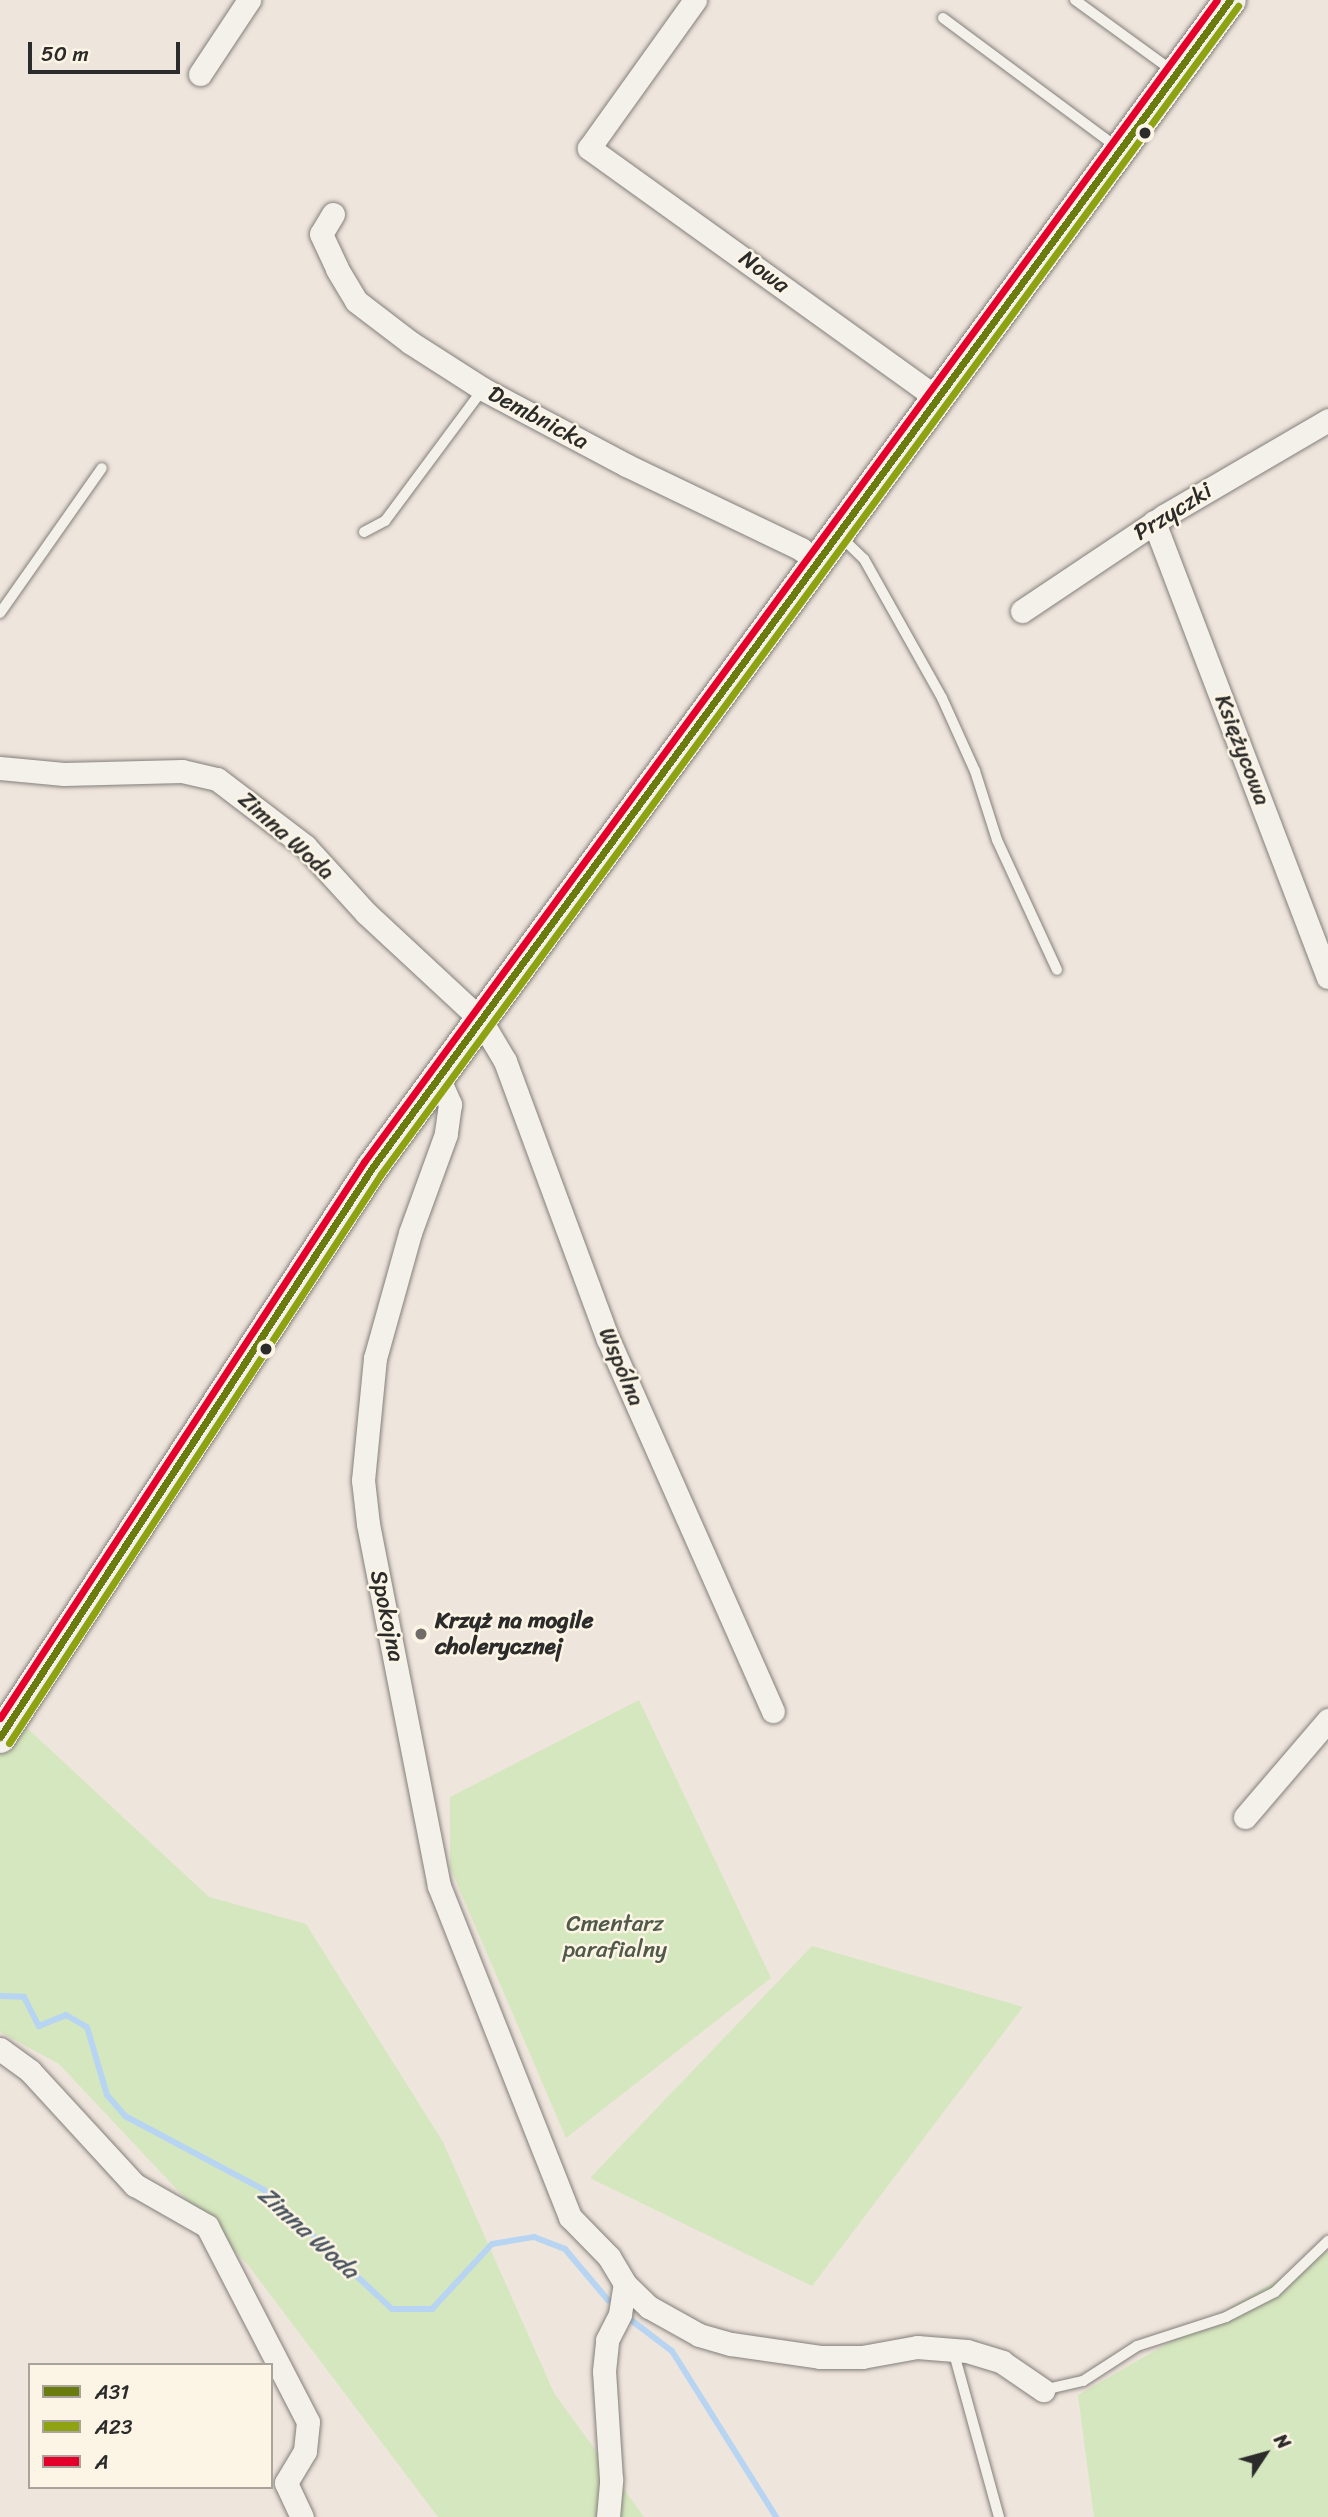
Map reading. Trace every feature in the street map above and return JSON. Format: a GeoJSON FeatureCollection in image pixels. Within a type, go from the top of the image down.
{"type":"FeatureCollection","features":[{"type":"Feature","properties":{"kind":"main road"},"geometry":{"type":"LineString","coordinates":[[0,1737],[256,1342],[438,1077],[1230,0]]}},
{"type":"Feature","properties":{"kind":"street"},"geometry":{"type":"LineString","coordinates":[[200,74],[249,0]]}},
{"type":"Feature","properties":{"kind":"street","name":"Nowa"},"geometry":{"type":"LineString","coordinates":[[695,0],[589,148],[938,399]]}},
{"type":"Feature","properties":{"kind":"street","name":"Dembnicka"},"geometry":{"type":"LineString","coordinates":[[332,214],[321,234],[356,300],[483,389],[626,465],[801,549],[817,562]]}},
{"type":"Feature","properties":{"kind":"street","name":"Przyczki"},"geometry":{"type":"LineString","coordinates":[[1022,611],[1154,522],[1328,420]]}},
{"type":"Feature","properties":{"kind":"street","name":"Księżycowa"},"geometry":{"type":"LineString","coordinates":[[1154,522],[1328,977]]}},
{"type":"Feature","properties":{"kind":"street","name":"Zimna Woda"},"geometry":{"type":"LineString","coordinates":[[0,768],[64,774],[182,771],[218,779],[305,846],[366,913],[480,1019]]}},
{"type":"Feature","properties":{"kind":"street","name":"Wspólna"},"geometry":{"type":"LineString","coordinates":[[480,1019],[505,1061],[608,1339],[773,1711]]}},
{"type":"Feature","properties":{"kind":"street","name":"Spokojna"},"geometry":{"type":"LineString","coordinates":[[438,1077],[450,1104],[446,1134],[383,1317],[363,1480],[368,1524],[439,1886],[570,2217],[609,2257],[625,2284],[671,2323],[731,2344],[820,2357],[862,2357],[917,2347],[953,2350],[1002,2362],[1043,2390]]}},
{"type":"Feature","properties":{"kind":"street"},"geometry":{"type":"LineString","coordinates":[[1245,1816],[1328,1720]]}},
{"type":"Feature","properties":{"kind":"street"},"geometry":{"type":"LineString","coordinates":[[0,2049],[30,2071],[135,2185],[207,2226],[308,2422],[305,2451],[285,2483],[302,2517]]}},
{"type":"Feature","properties":{"kind":"street"},"geometry":{"type":"LineString","coordinates":[[608,2517],[611,2479],[604,2371],[607,2340],[620,2314],[625,2284]]}},
{"type":"Feature","properties":{"kind":"lane"},"geometry":{"type":"LineString","coordinates":[[1075,0],[1177,73]]}},
{"type":"Feature","properties":{"kind":"lane"},"geometry":{"type":"LineString","coordinates":[[943,18],[1121,150]]}},
{"type":"Feature","properties":{"kind":"lane"},"geometry":{"type":"LineString","coordinates":[[364,532],[385,520],[483,389]]}},
{"type":"Feature","properties":{"kind":"lane"},"geometry":{"type":"LineString","coordinates":[[0,613],[102,468]]}},
{"type":"Feature","properties":{"kind":"lane"},"geometry":{"type":"LineString","coordinates":[[838,534],[864,559],[942,698],[975,771],[997,840],[1057,970]]}},
{"type":"Feature","properties":{"kind":"lane"},"geometry":{"type":"LineString","coordinates":[[1043,2390],[1083,2381],[1137,2346],[1226,2317],[1275,2292],[1328,2241]]}},
{"type":"Feature","properties":{"kind":"lane"},"geometry":{"type":"LineString","coordinates":[[953,2350],[999,2517]]}},
{"type":"Feature","properties":{"kind":"green space","name":"Cmentarz parafialny"},"geometry":{"type":"Polygon","coordinates":[[[639,1700],[771,1978],[566,2138],[450,1867],[450,1797],[639,1700]]]}},
{"type":"Feature","properties":{"kind":"green space"},"geometry":{"type":"Polygon","coordinates":[[[0,1703],[209,1897],[306,1924],[443,2142],[554,2393],[644,2517],[438,2517],[248,2265],[59,2064],[0,2032],[0,1703]]]}},
{"type":"Feature","properties":{"kind":"green space"},"geometry":{"type":"Polygon","coordinates":[[[812,1946],[1023,2007],[812,2286],[590,2178],[812,1946]]]}},
{"type":"Feature","properties":{"kind":"green space"},"geometry":{"type":"Polygon","coordinates":[[[1328,2251],[1328,2517],[1094,2517],[1078,2395],[1328,2251]]]}},
{"type":"Feature","properties":{"kind":"waterway","name":"Zimna Woda"},"geometry":{"type":"LineString","coordinates":[[0,1996],[24,1997],[39,2026],[66,2015],[87,2027],[107,2095],[125,2116],[264,2190],[392,2309],[432,2309],[492,2244],[534,2237],[565,2249],[608,2300]]}},
{"type":"Feature","properties":{"kind":"waterway","name":"Zimna Woda"},"geometry":{"type":"LineString","coordinates":[[627,2317],[672,2351],[776,2517]]}},
{"type":"Feature","properties":{"kind":"transit line","name":"A"},"geometry":{"type":"LineString","coordinates":[[0,1718],[364,1162],[1217,0]]}},
{"type":"Feature","properties":{"kind":"transit line","name":"A31"},"geometry":{"type":"LineString","coordinates":[[0,1737],[372,1168],[1230,0]]}},
{"type":"Feature","properties":{"kind":"transit line","name":"A23"},"geometry":{"type":"LineString","coordinates":[[9,1743],[381,1174],[1238,6]]}},
{"type":"Feature","properties":{"kind":"place","name":"Krzyż na mogile cholerycznej"},"geometry":{"type":"Point","coordinates":[421,1634]}}]}
